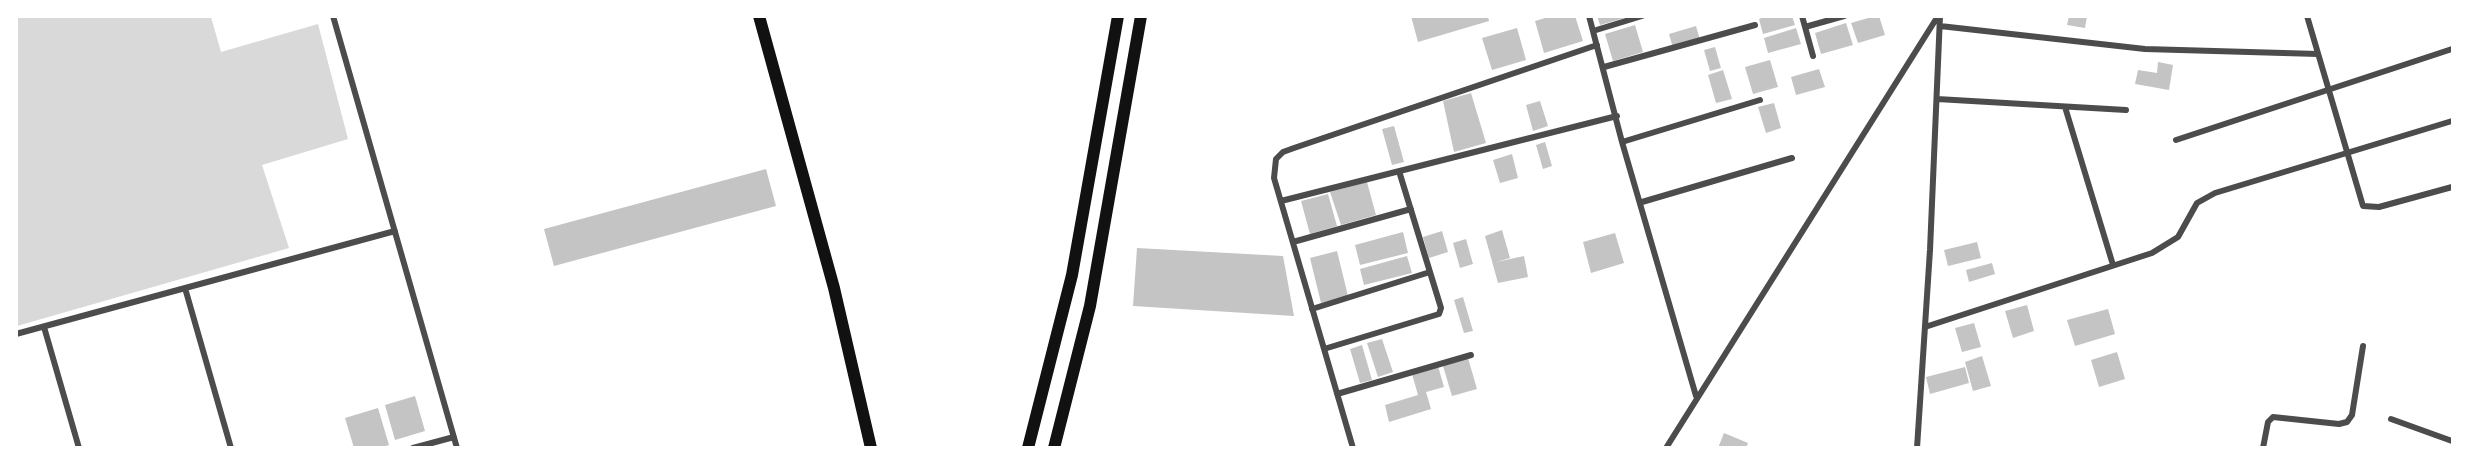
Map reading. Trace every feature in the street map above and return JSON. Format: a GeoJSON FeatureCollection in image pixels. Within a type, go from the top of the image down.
{"type":"FeatureCollection","features":[{"type":"Feature","properties":{"kind":"main road"},"geometry":{"type":"LineString","coordinates":[[759,16],[834,288],[871,447]]}},
{"type":"Feature","properties":{"kind":"main road"},"geometry":{"type":"LineString","coordinates":[[1028,447],[1072,275],[1118,16]]}},
{"type":"Feature","properties":{"kind":"main road"},"geometry":{"type":"LineString","coordinates":[[1054,447],[1090,306],[1142,16]]}},
{"type":"Feature","properties":{"kind":"street"},"geometry":{"type":"LineString","coordinates":[[333,16],[457,447]]}},
{"type":"Feature","properties":{"kind":"street"},"geometry":{"type":"LineString","coordinates":[[1589,16],[1622,142],[1642,202],[1696,396]]}},
{"type":"Feature","properties":{"kind":"street"},"geometry":{"type":"LineString","coordinates":[[1593,31],[1642,16]]}},
{"type":"Feature","properties":{"kind":"street"},"geometry":{"type":"LineString","coordinates":[[1802,16],[1813,56]]}},
{"type":"Feature","properties":{"kind":"street"},"geometry":{"type":"LineString","coordinates":[[1805,27],[1844,16]]}},
{"type":"Feature","properties":{"kind":"street"},"geometry":{"type":"LineString","coordinates":[[1917,447],[1937,99],[1939,16]]}},
{"type":"Feature","properties":{"kind":"street"},"geometry":{"type":"LineString","coordinates":[[1666,447],[1696,396],[1939,16]]}},
{"type":"Feature","properties":{"kind":"street"},"geometry":{"type":"LineString","coordinates":[[2315,16],[2307,18],[2363,206],[2370,208],[2452,187]]}},
{"type":"Feature","properties":{"kind":"street"},"geometry":{"type":"LineString","coordinates":[[1604,67],[1755,25]]}},
{"type":"Feature","properties":{"kind":"street"},"geometry":{"type":"LineString","coordinates":[[1940,26],[2145,49],[2318,54]]}},
{"type":"Feature","properties":{"kind":"street"},"geometry":{"type":"LineString","coordinates":[[1353,447],[1281,201],[1274,167],[1276,159],[1283,152],[1597,45]]}},
{"type":"Feature","properties":{"kind":"street"},"geometry":{"type":"LineString","coordinates":[[2176,140],[2452,49]]}},
{"type":"Feature","properties":{"kind":"street"},"geometry":{"type":"LineString","coordinates":[[1937,99],[2126,110]]}},
{"type":"Feature","properties":{"kind":"street"},"geometry":{"type":"LineString","coordinates":[[1622,142],[1760,100]]}},
{"type":"Feature","properties":{"kind":"street"},"geometry":{"type":"LineString","coordinates":[[2065,107],[2113,265]]}},
{"type":"Feature","properties":{"kind":"street"},"geometry":{"type":"LineString","coordinates":[[1281,201],[1617,116]]}},
{"type":"Feature","properties":{"kind":"street"},"geometry":{"type":"LineString","coordinates":[[1925,327],[2152,253],[2178,237],[2197,203],[2206,197],[2452,121]]}},
{"type":"Feature","properties":{"kind":"street"},"geometry":{"type":"LineString","coordinates":[[1642,202],[1792,158]]}},
{"type":"Feature","properties":{"kind":"street"},"geometry":{"type":"LineString","coordinates":[[1324,349],[1439,314],[1441,308],[1399,171]]}},
{"type":"Feature","properties":{"kind":"street"},"geometry":{"type":"LineString","coordinates":[[1293,242],[1411,209]]}},
{"type":"Feature","properties":{"kind":"street"},"geometry":{"type":"LineString","coordinates":[[16,334],[395,231]]}},
{"type":"Feature","properties":{"kind":"street"},"geometry":{"type":"LineString","coordinates":[[1312,309],[1430,272]]}},
{"type":"Feature","properties":{"kind":"street"},"geometry":{"type":"LineString","coordinates":[[185,288],[231,447]]}},
{"type":"Feature","properties":{"kind":"street"},"geometry":{"type":"LineString","coordinates":[[44,327],[79,447]]}},
{"type":"Feature","properties":{"kind":"street"},"geometry":{"type":"LineString","coordinates":[[2263,447],[2268,422],[2273,417],[2281,416],[2339,424],[2347,422],[2352,415],[2363,346]]}},
{"type":"Feature","properties":{"kind":"street"},"geometry":{"type":"LineString","coordinates":[[1337,394],[1471,355]]}},
{"type":"Feature","properties":{"kind":"street"},"geometry":{"type":"LineString","coordinates":[[2391,419],[2450,440],[2444,447]]}},
{"type":"Feature","properties":{"kind":"street"},"geometry":{"type":"LineString","coordinates":[[413,447],[454,437]]}},
{"type":"Feature","properties":{"kind":"shaded area"},"geometry":{"type":"Polygon","coordinates":[[[17,16],[211,17],[221,52],[318,24],[348,139],[262,165],[289,248],[17,326],[17,16]]]}},
{"type":"Feature","properties":{"kind":"building"},"geometry":{"type":"Polygon","coordinates":[[[1411,16],[1488,16],[1489,21],[1418,42],[1411,16]]]}},
{"type":"Feature","properties":{"kind":"building"},"geometry":{"type":"Polygon","coordinates":[[[1552,16],[1575,16],[1583,41],[1544,53],[1535,21],[1552,16]]]}},
{"type":"Feature","properties":{"kind":"building"},"geometry":{"type":"Polygon","coordinates":[[[1597,16],[1628,16],[1628,17],[1600,25],[1597,16]]]}},
{"type":"Feature","properties":{"kind":"building"},"geometry":{"type":"Polygon","coordinates":[[[1766,16],[1792,16],[1795,25],[1763,34],[1759,19],[1766,16]]]}},
{"type":"Feature","properties":{"kind":"building"},"geometry":{"type":"Polygon","coordinates":[[[1879,16],[1885,35],[1858,43],[1851,23],[1879,16]]]}},
{"type":"Feature","properties":{"kind":"building"},"geometry":{"type":"Polygon","coordinates":[[[2069,16],[2087,16],[2085,28],[2067,25],[2069,16]]]}},
{"type":"Feature","properties":{"kind":"building"},"geometry":{"type":"Polygon","coordinates":[[[1846,23],[1853,45],[1821,54],[1815,33],[1846,23]]]}},
{"type":"Feature","properties":{"kind":"building"},"geometry":{"type":"Polygon","coordinates":[[[1635,25],[1643,52],[1613,61],[1605,34],[1635,25]]]}},
{"type":"Feature","properties":{"kind":"building"},"geometry":{"type":"Polygon","coordinates":[[[1696,26],[1700,40],[1673,48],[1669,34],[1696,26]]]}},
{"type":"Feature","properties":{"kind":"building"},"geometry":{"type":"Polygon","coordinates":[[[1517,28],[1526,60],[1492,70],[1482,38],[1517,28]]]}},
{"type":"Feature","properties":{"kind":"building"},"geometry":{"type":"Polygon","coordinates":[[[1796,28],[1801,44],[1768,53],[1764,38],[1796,28]]]}},
{"type":"Feature","properties":{"kind":"building"},"geometry":{"type":"Polygon","coordinates":[[[1715,47],[1721,68],[1710,71],[1704,50],[1715,47]]]}},
{"type":"Feature","properties":{"kind":"building"},"geometry":{"type":"Polygon","coordinates":[[[1770,60],[1778,87],[1753,94],[1745,67],[1770,60]]]}},
{"type":"Feature","properties":{"kind":"building"},"geometry":{"type":"Polygon","coordinates":[[[2158,62],[2173,65],[2169,90],[2135,84],[2138,70],[2157,73],[2158,62]]]}},
{"type":"Feature","properties":{"kind":"building"},"geometry":{"type":"Polygon","coordinates":[[[1819,69],[1825,87],[1796,95],[1791,77],[1819,69]]]}},
{"type":"Feature","properties":{"kind":"building"},"geometry":{"type":"Polygon","coordinates":[[[1723,70],[1732,99],[1716,103],[1708,75],[1723,70]]]}},
{"type":"Feature","properties":{"kind":"building"},"geometry":{"type":"Polygon","coordinates":[[[1471,93],[1486,143],[1454,152],[1443,101],[1471,93]]]}},
{"type":"Feature","properties":{"kind":"building"},"geometry":{"type":"Polygon","coordinates":[[[1540,101],[1548,126],[1533,131],[1526,105],[1540,101]]]}},
{"type":"Feature","properties":{"kind":"building"},"geometry":{"type":"Polygon","coordinates":[[[1774,103],[1781,128],[1766,133],[1758,107],[1774,103]]]}},
{"type":"Feature","properties":{"kind":"building"},"geometry":{"type":"Polygon","coordinates":[[[1394,126],[1404,162],[1392,165],[1382,129],[1394,126]]]}},
{"type":"Feature","properties":{"kind":"building"},"geometry":{"type":"Polygon","coordinates":[[[1545,142],[1552,166],[1543,169],[1536,145],[1545,142]]]}},
{"type":"Feature","properties":{"kind":"building"},"geometry":{"type":"Polygon","coordinates":[[[1512,154],[1518,178],[1500,183],[1493,160],[1512,154]]]}},
{"type":"Feature","properties":{"kind":"building"},"geometry":{"type":"Polygon","coordinates":[[[766,169],[776,206],[554,266],[544,229],[766,169]]]}},
{"type":"Feature","properties":{"kind":"building"},"geometry":{"type":"Polygon","coordinates":[[[1367,182],[1376,215],[1341,225],[1330,192],[1367,182]]]}},
{"type":"Feature","properties":{"kind":"building"},"geometry":{"type":"Polygon","coordinates":[[[1328,194],[1337,226],[1310,234],[1301,201],[1328,194]]]}},
{"type":"Feature","properties":{"kind":"building"},"geometry":{"type":"Polygon","coordinates":[[[1502,230],[1510,258],[1496,262],[1524,256],[1528,277],[1498,283],[1485,236],[1502,230]]]}},
{"type":"Feature","properties":{"kind":"building"},"geometry":{"type":"Polygon","coordinates":[[[1442,231],[1448,252],[1429,258],[1423,237],[1442,231]]]}},
{"type":"Feature","properties":{"kind":"building"},"geometry":{"type":"Polygon","coordinates":[[[1403,232],[1408,253],[1360,265],[1355,245],[1403,232]]]}},
{"type":"Feature","properties":{"kind":"building"},"geometry":{"type":"Polygon","coordinates":[[[1615,233],[1624,263],[1591,273],[1583,242],[1615,233]]]}},
{"type":"Feature","properties":{"kind":"building"},"geometry":{"type":"Polygon","coordinates":[[[1466,239],[1473,264],[1460,268],[1453,243],[1466,239]]]}},
{"type":"Feature","properties":{"kind":"building"},"geometry":{"type":"Polygon","coordinates":[[[1977,242],[1981,258],[1948,266],[1944,250],[1977,242]]]}},
{"type":"Feature","properties":{"kind":"building"},"geometry":{"type":"Polygon","coordinates":[[[1137,248],[1283,256],[1294,316],[1133,306],[1137,248]]]}},
{"type":"Feature","properties":{"kind":"building"},"geometry":{"type":"Polygon","coordinates":[[[1337,251],[1348,296],[1321,303],[1310,258],[1337,251]]]}},
{"type":"Feature","properties":{"kind":"building"},"geometry":{"type":"Polygon","coordinates":[[[1407,256],[1412,273],[1364,285],[1360,269],[1407,256]]]}},
{"type":"Feature","properties":{"kind":"building"},"geometry":{"type":"Polygon","coordinates":[[[1992,263],[1995,274],[1969,282],[1966,270],[1992,263]]]}},
{"type":"Feature","properties":{"kind":"building"},"geometry":{"type":"Polygon","coordinates":[[[1463,297],[1473,331],[1464,333],[1454,300],[1463,297]]]}},
{"type":"Feature","properties":{"kind":"building"},"geometry":{"type":"Polygon","coordinates":[[[2027,305],[2034,331],[2013,338],[2005,311],[2027,305]]]}},
{"type":"Feature","properties":{"kind":"building"},"geometry":{"type":"Polygon","coordinates":[[[2108,309],[2115,334],[2075,346],[2067,320],[2108,309]]]}},
{"type":"Feature","properties":{"kind":"building"},"geometry":{"type":"Polygon","coordinates":[[[1974,323],[1981,347],[1962,352],[1955,328],[1974,323]]]}},
{"type":"Feature","properties":{"kind":"building"},"geometry":{"type":"Polygon","coordinates":[[[1382,339],[1393,372],[1378,377],[1367,343],[1382,339]]]}},
{"type":"Feature","properties":{"kind":"building"},"geometry":{"type":"Polygon","coordinates":[[[1362,345],[1372,380],[1360,383],[1350,349],[1362,345]]]}},
{"type":"Feature","properties":{"kind":"building"},"geometry":{"type":"Polygon","coordinates":[[[2117,352],[2125,379],[2099,387],[2091,360],[2117,352]]]}},
{"type":"Feature","properties":{"kind":"building"},"geometry":{"type":"Polygon","coordinates":[[[1982,356],[1991,386],[1973,391],[1965,362],[1982,356]]]}},
{"type":"Feature","properties":{"kind":"building"},"geometry":{"type":"Polygon","coordinates":[[[1468,358],[1477,389],[1452,396],[1443,366],[1468,358]]]}},
{"type":"Feature","properties":{"kind":"building"},"geometry":{"type":"Polygon","coordinates":[[[1438,366],[1444,387],[1426,392],[1431,409],[1389,422],[1385,405],[1418,395],[1412,374],[1438,366]]]}},
{"type":"Feature","properties":{"kind":"building"},"geometry":{"type":"Polygon","coordinates":[[[1965,367],[1969,383],[1930,394],[1926,377],[1965,367]]]}},
{"type":"Feature","properties":{"kind":"building"},"geometry":{"type":"Polygon","coordinates":[[[415,396],[425,431],[395,440],[385,405],[415,396]]]}},
{"type":"Feature","properties":{"kind":"building"},"geometry":{"type":"Polygon","coordinates":[[[378,408],[389,445],[379,448],[354,448],[345,418],[378,408]]]}},
{"type":"Feature","properties":{"kind":"building"},"geometry":{"type":"Polygon","coordinates":[[[1724,433],[1748,443],[1746,448],[1718,448],[1724,433]]]}}]}
